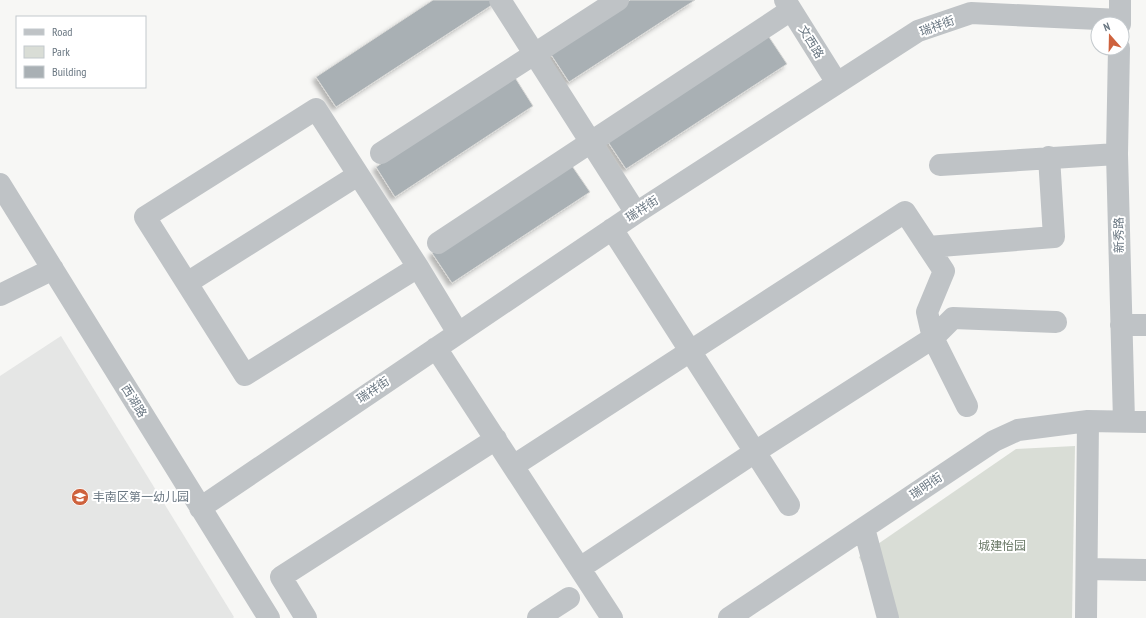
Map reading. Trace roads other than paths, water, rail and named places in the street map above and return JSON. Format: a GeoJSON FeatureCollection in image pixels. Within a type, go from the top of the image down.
{"type":"FeatureCollection","features":[{"type":"Feature","properties":{"kind":"street"},"geometry":{"type":"LineString","coordinates":[[500,0],[589,143],[636,213]]}},
{"type":"Feature","properties":{"kind":"street"},"geometry":{"type":"LineString","coordinates":[[381,153],[618,0]]}},
{"type":"Feature","properties":{"kind":"street"},"geometry":{"type":"LineString","coordinates":[[438,243],[589,143],[788,5]]}},
{"type":"Feature","properties":{"kind":"street","name":"文西路"},"geometry":{"type":"LineString","coordinates":[[788,5],[837,83]]}},
{"type":"Feature","properties":{"kind":"street","name":"瑞祥街"},"geometry":{"type":"LineString","coordinates":[[200,508],[636,213],[918,31],[972,13],[1120,15]]}},
{"type":"Feature","properties":{"kind":"street","name":"新秀路"},"geometry":{"type":"LineString","coordinates":[[1119,56],[1118,154],[1124,421]]}},
{"type":"Feature","properties":{"kind":"street"},"geometry":{"type":"LineString","coordinates":[[418,267],[245,375],[145,217],[316,109],[418,267],[458,333]]}},
{"type":"Feature","properties":{"kind":"street"},"geometry":{"type":"LineString","coordinates":[[940,165],[1049,157],[1118,154]]}},
{"type":"Feature","properties":{"kind":"street"},"geometry":{"type":"LineString","coordinates":[[928,247],[1054,237],[1049,157]]}},
{"type":"Feature","properties":{"kind":"street"},"geometry":{"type":"LineString","coordinates":[[187,283],[358,175]]}},
{"type":"Feature","properties":{"kind":"street","name":"西湖路"},"geometry":{"type":"LineString","coordinates":[[0,184],[269,618]]}},
{"type":"Feature","properties":{"kind":"street"},"geometry":{"type":"LineString","coordinates":[[514,466],[690,350],[905,212],[944,271],[927,312],[933,338],[967,406]]}},
{"type":"Feature","properties":{"kind":"street"},"geometry":{"type":"LineString","coordinates":[[612,229],[789,505]]}},
{"type":"Feature","properties":{"kind":"street"},"geometry":{"type":"LineString","coordinates":[[3,287],[53,269]]}},
{"type":"Feature","properties":{"kind":"street"},"geometry":{"type":"LineString","coordinates":[[580,568],[755,452],[933,338],[954,318],[1056,322]]}},
{"type":"Feature","properties":{"kind":"street"},"geometry":{"type":"LineString","coordinates":[[1122,325],[1146,326]]}},
{"type":"Feature","properties":{"kind":"street"},"geometry":{"type":"LineString","coordinates":[[436,348],[612,618]]}},
{"type":"Feature","properties":{"kind":"street"},"geometry":{"type":"LineString","coordinates":[[1086,618],[1088,421]]}},
{"type":"Feature","properties":{"kind":"street","name":"瑞明街"},"geometry":{"type":"LineString","coordinates":[[729,618],[994,441],[1018,430],[1088,421],[1146,422]]}},
{"type":"Feature","properties":{"kind":"street"},"geometry":{"type":"LineString","coordinates":[[306,618],[282,577],[496,439]]}},
{"type":"Feature","properties":{"kind":"street"},"geometry":{"type":"LineString","coordinates":[[864,528],[882,615]]}},
{"type":"Feature","properties":{"kind":"street"},"geometry":{"type":"LineString","coordinates":[[1087,569],[1146,570]]}},
{"type":"Feature","properties":{"kind":"street"},"geometry":{"type":"LineString","coordinates":[[538,618],[569,598]]}},
{"type":"Feature","properties":{"kind":"place","name":"丰南区第一幼儿园"},"geometry":{"type":"Point","coordinates":[80,497]}},
{"type":"Feature","properties":{"kind":"park label","name":"城建怡园"},"geometry":{"type":"Point","coordinates":[1002,546]}}]}
